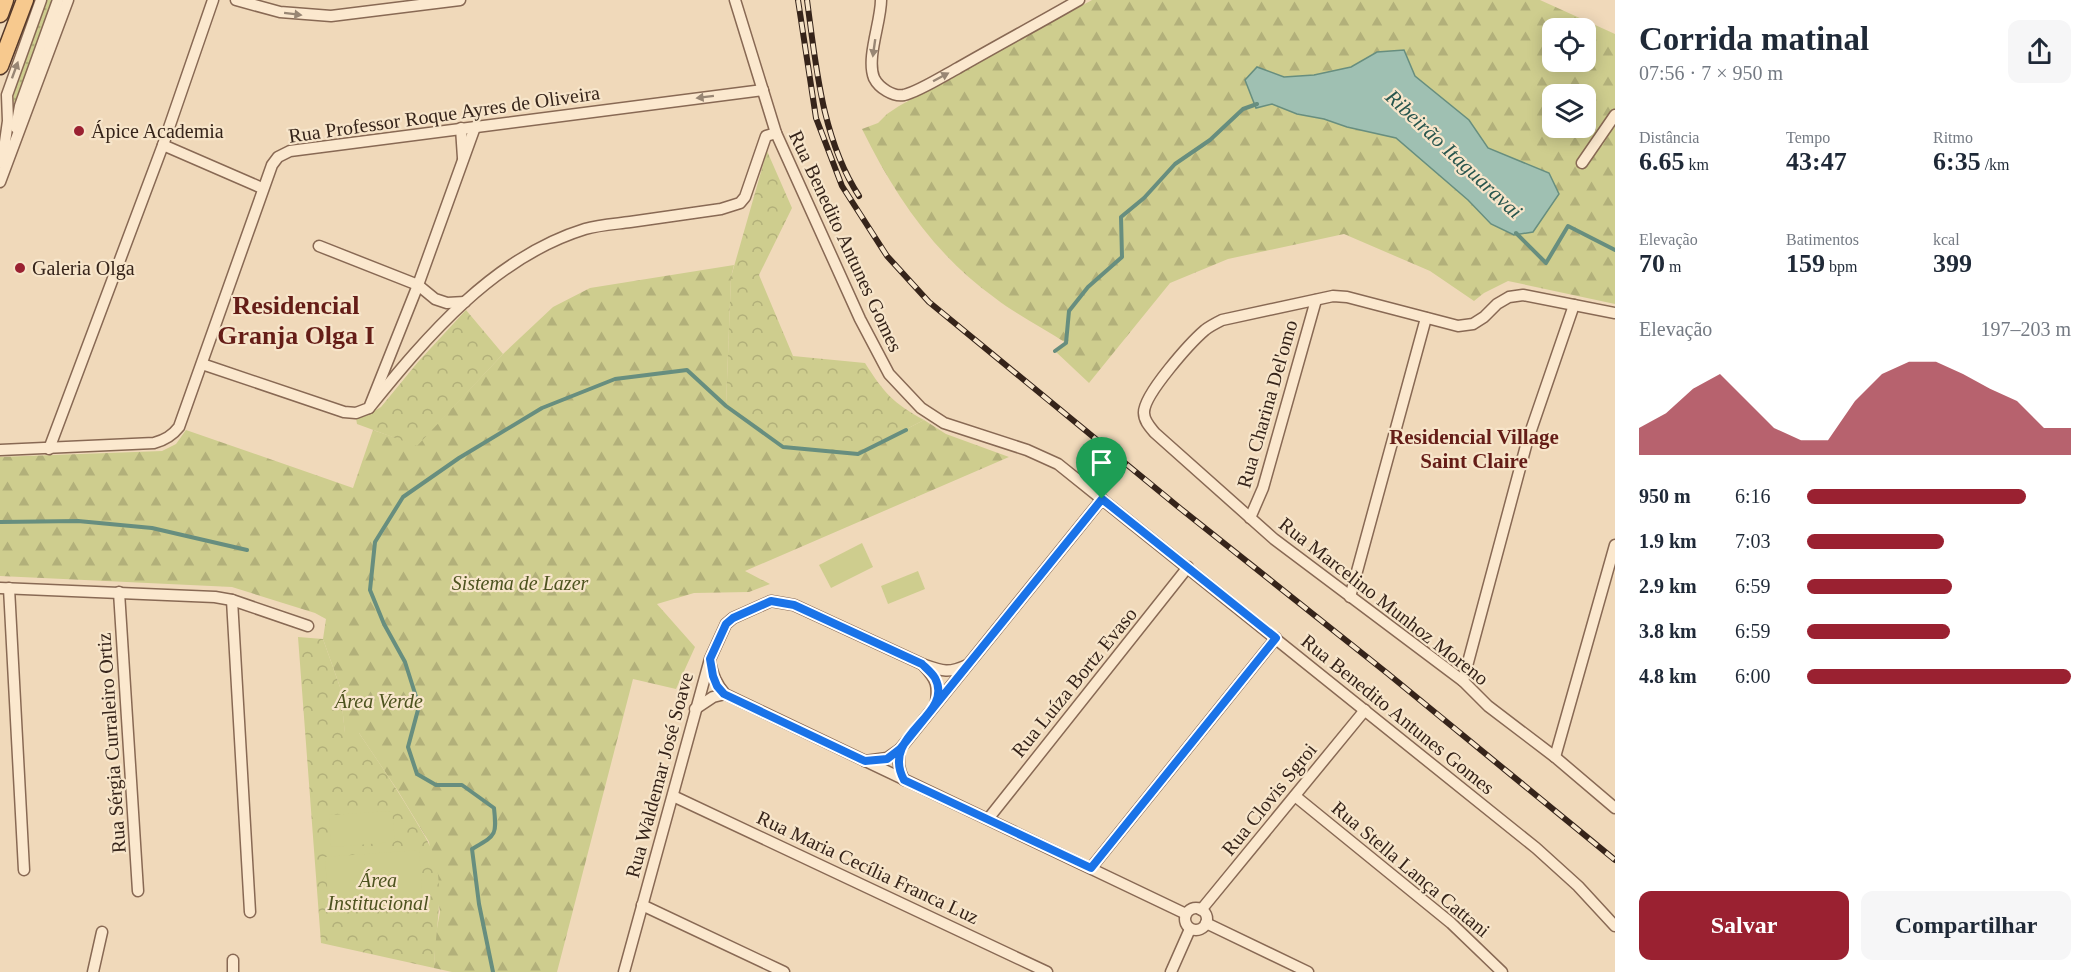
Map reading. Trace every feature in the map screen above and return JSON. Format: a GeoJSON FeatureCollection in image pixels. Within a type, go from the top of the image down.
{"type":"FeatureCollection","features":[{"type":"Feature","properties":{"kind":"main road"},"geometry":{"type":"LineString","coordinates":[[0,14],[5,0]]}},
{"type":"Feature","properties":{"kind":"main road"},"geometry":{"type":"LineString","coordinates":[[0,66],[25,0]]}},
{"type":"Feature","properties":{"kind":"street"},"geometry":{"type":"LineString","coordinates":[[0,169],[8,122],[7,95],[40,0]]}},
{"type":"Feature","properties":{"kind":"street"},"geometry":{"type":"LineString","coordinates":[[18,134],[15,127],[20,106],[58,0]]}},
{"type":"Feature","properties":{"kind":"street"},"geometry":{"type":"LineString","coordinates":[[0,182],[68,0]]}},
{"type":"Feature","properties":{"kind":"street"},"geometry":{"type":"LineString","coordinates":[[49,449],[163,145],[213,0]]}},
{"type":"Feature","properties":{"kind":"street"},"geometry":{"type":"LineString","coordinates":[[236,0],[280,12],[331,16],[460,0]]}},
{"type":"Feature","properties":{"kind":"street","name":"Rua Benedito Antunes Gomes"},"geometry":{"type":"LineString","coordinates":[[735,0],[776,133],[860,320],[889,374],[921,408],[944,423],[1027,450],[1058,464],[1536,848],[1578,886],[1615,926]]}},
{"type":"Feature","properties":{"kind":"street"},"geometry":{"type":"LineString","coordinates":[[881,0],[872,65],[874,77],[880,86],[895,95],[905,95],[923,86],[1079,0]]}},
{"type":"Feature","properties":{"kind":"street","name":"Rua Professor Roque Ayres de Oliveira"},"geometry":{"type":"LineString","coordinates":[[0,450],[154,443],[164,441],[172,435],[179,427],[202,364],[262,188],[278,157],[290,151],[763,90]]}},
{"type":"Feature","properties":{"kind":"street"},"geometry":{"type":"LineString","coordinates":[[1582,163],[1615,115]]}},
{"type":"Feature","properties":{"kind":"street"},"geometry":{"type":"LineString","coordinates":[[369,408],[418,285],[476,127]]}},
{"type":"Feature","properties":{"kind":"street"},"geometry":{"type":"LineString","coordinates":[[461,128],[463,163]]}},
{"type":"Feature","properties":{"kind":"street"},"geometry":{"type":"LineString","coordinates":[[202,364],[344,412],[356,414],[369,408],[412,354],[465,302],[513,263],[586,229],[721,209],[740,203],[745,197],[766,136],[776,133]]}},
{"type":"Feature","properties":{"kind":"street"},"geometry":{"type":"LineString","coordinates":[[163,145],[262,188]]}},
{"type":"Feature","properties":{"kind":"street"},"geometry":{"type":"LineString","coordinates":[[319,246],[418,285],[435,299],[447,303],[465,302]]}},
{"type":"Feature","properties":{"kind":"street"},"geometry":{"type":"LineString","coordinates":[[1316,300],[1333,296],[1347,297],[1458,326],[1473,324],[1485,317],[1503,300],[1523,295],[1615,313]]}},
{"type":"Feature","properties":{"kind":"street","name":"Rua Marcelino Munhoz Moreno"},"geometry":{"type":"LineString","coordinates":[[1316,300],[1222,320],[1206,329],[1150,393],[1143,412],[1146,422],[1155,433],[1274,539],[1463,681],[1488,706],[1555,757],[1615,808]]}},
{"type":"Feature","properties":{"kind":"street","name":"Rua Charina Del'omo"},"geometry":{"type":"LineString","coordinates":[[1250,518],[1263,488],[1316,300]]}},
{"type":"Feature","properties":{"kind":"street"},"geometry":{"type":"LineString","coordinates":[[1463,681],[1527,442],[1574,305]]}},
{"type":"Feature","properties":{"kind":"street"},"geometry":{"type":"LineString","coordinates":[[1350,597],[1426,318]]}},
{"type":"Feature","properties":{"kind":"street"},"geometry":{"type":"LineString","coordinates":[[865,761],[887,759],[900,749],[1102,499]]}},
{"type":"Feature","properties":{"kind":"street"},"geometry":{"type":"LineString","coordinates":[[1555,757],[1615,545]]}},
{"type":"Feature","properties":{"kind":"street","name":"Rua Luíza Bortz Evaso"},"geometry":{"type":"LineString","coordinates":[[988,819],[1188,567]]}},
{"type":"Feature","properties":{"kind":"street"},"geometry":{"type":"LineString","coordinates":[[24,870],[4,588],[214,597],[232,600],[308,626]]}},
{"type":"Feature","properties":{"kind":"street","name":"Rua Sérgia Curraleiro Ortiz"},"geometry":{"type":"LineString","coordinates":[[119,592],[138,891]]}},
{"type":"Feature","properties":{"kind":"street"},"geometry":{"type":"LineString","coordinates":[[232,600],[250,912]]}},
{"type":"Feature","properties":{"kind":"street","name":"Rua Waldemar José Soave"},"geometry":{"type":"LineString","coordinates":[[624,972],[695,709],[710,659],[726,624],[733,618],[771,601],[794,605],[944,672],[955,671],[967,665]]}},
{"type":"Feature","properties":{"kind":"street"},"geometry":{"type":"LineString","coordinates":[[1091,868],[1276,638]]}},
{"type":"Feature","properties":{"kind":"street"},"geometry":{"type":"LineString","coordinates":[[710,659],[717,686],[724,694],[1186,914]]}},
{"type":"Feature","properties":{"kind":"street"},"geometry":{"type":"LineString","coordinates":[[922,664],[934,677],[938,687],[936,703]]}},
{"type":"Feature","properties":{"kind":"street"},"geometry":{"type":"LineString","coordinates":[[695,709],[713,697],[724,694]]}},
{"type":"Feature","properties":{"kind":"street","name":"Rua Clovis Sgroi"},"geometry":{"type":"LineString","coordinates":[[1201,910],[1365,710]]}},
{"type":"Feature","properties":{"kind":"street"},"geometry":{"type":"LineString","coordinates":[[900,749],[899,772],[904,780]]}},
{"type":"Feature","properties":{"kind":"street","name":"Rua Maria Cecília Franca Luz"},"geometry":{"type":"LineString","coordinates":[[673,795],[1043,971]]}},
{"type":"Feature","properties":{"kind":"street","name":"Rua Stella Lança Cattani"},"geometry":{"type":"LineString","coordinates":[[1295,796],[1451,923],[1502,972]]}},
{"type":"Feature","properties":{"kind":"street"},"geometry":{"type":"LineString","coordinates":[[642,905],[784,972]]}},
{"type":"Feature","properties":{"kind":"street"},"geometry":{"type":"LineString","coordinates":[[1193,908],[1201,910],[1206,917],[1206,923],[1198,930],[1190,929],[1185,922],[1186,914],[1193,908]]}},
{"type":"Feature","properties":{"kind":"street"},"geometry":{"type":"LineString","coordinates":[[1206,923],[1308,972]]}},
{"type":"Feature","properties":{"kind":"street"},"geometry":{"type":"LineString","coordinates":[[1172,972],[1190,929]]}},
{"type":"Feature","properties":{"kind":"street"},"geometry":{"type":"LineString","coordinates":[[93,972],[102,932]]}},
{"type":"Feature","properties":{"kind":"street"},"geometry":{"type":"LineString","coordinates":[[233,960],[233,972]]}},
{"type":"Feature","properties":{"kind":"green space"},"geometry":{"type":"Polygon","coordinates":[[[46,0],[55,0],[17,104],[13,101],[14,92],[46,0]]]}},
{"type":"Feature","properties":{"kind":"green space"},"geometry":{"type":"Polygon","coordinates":[[[1092,0],[1540,0],[1580,18],[1542,18],[1542,72],[1596,72],[1596,25],[1615,34],[1615,304],[1508,281],[1484,293],[1474,301],[1430,271],[1344,234],[1228,259],[1170,283],[1089,383],[1055,351],[1066,343],[1012,310],[973,281],[935,243],[918,222],[888,177],[862,129],[878,123],[887,114],[1092,0]]]}},
{"type":"Feature","properties":{"kind":"green space"},"geometry":{"type":"Polygon","coordinates":[[[767,151],[792,208],[759,275],[793,356],[865,363],[890,396],[924,420],[858,454],[783,447],[726,406],[731,277],[767,151]]]}},
{"type":"Feature","properties":{"kind":"green space"},"geometry":{"type":"Polygon","coordinates":[[[734,265],[731,277],[726,406],[783,447],[858,454],[924,420],[946,434],[1009,457],[745,571],[770,584],[749,592],[694,593],[657,604],[695,647],[676,689],[633,679],[557,972],[452,972],[434,968],[435,939],[440,912],[429,842],[359,733],[345,734],[340,687],[323,639],[326,619],[315,613],[232,587],[0,576],[0,457],[162,451],[176,444],[186,430],[353,488],[373,430],[417,445],[503,354],[553,307],[590,288],[734,265]]]}},
{"type":"Feature","properties":{"kind":"green space"},"geometry":{"type":"Polygon","coordinates":[[[466,310],[503,354],[417,446],[357,424],[356,418],[381,407],[418,362],[466,310]]]}},
{"type":"Feature","properties":{"kind":"green space"},"geometry":{"type":"Polygon","coordinates":[[[862,543],[873,567],[831,588],[819,565],[862,543]]]}},
{"type":"Feature","properties":{"kind":"green space"},"geometry":{"type":"Polygon","coordinates":[[[918,571],[925,589],[888,604],[881,586],[918,571]]]}},
{"type":"Feature","properties":{"kind":"green space","name":"Área Institucional"},"geometry":{"type":"Polygon","coordinates":[[[298,637],[323,639],[340,687],[345,733],[359,733],[401,796],[431,848],[439,880],[434,968],[321,943],[298,637]]]}},
{"type":"Feature","properties":{"kind":"green space"},"geometry":{"type":"Polygon","coordinates":[[[392,811],[395,842],[331,847],[329,815],[392,811]]]}},
{"type":"Feature","properties":{"kind":"green space"},"geometry":{"type":"Polygon","coordinates":[[[419,850],[423,905],[329,912],[325,857],[419,850]]]}},
{"type":"Feature","properties":{"kind":"water"},"geometry":{"type":"Polygon","coordinates":[[[1404,50],[1415,76],[1469,120],[1488,148],[1549,173],[1559,194],[1533,232],[1514,235],[1491,224],[1468,200],[1396,138],[1297,114],[1272,104],[1256,108],[1245,80],[1257,67],[1284,77],[1314,75],[1351,67],[1377,52],[1404,50]]]}},
{"type":"Feature","properties":{"kind":"waterway","name":"Ribeirão Itaguaravai"},"geometry":{"type":"LineString","coordinates":[[1055,351],[1066,343],[1069,311],[1088,287],[1122,257],[1121,217],[1144,198],[1175,164],[1210,140],[1243,109],[1257,104]]}},
{"type":"Feature","properties":{"kind":"waterway","name":"Ribeirão Itaguaravai"},"geometry":{"type":"LineString","coordinates":[[1516,233],[1546,263],[1568,226],[1615,250]]}},
{"type":"Feature","properties":{"kind":"waterway","name":"Ribeirão Itaguaravai"},"geometry":{"type":"LineString","coordinates":[[493,972],[479,904],[472,849],[493,834],[495,830],[494,808],[462,785],[436,785],[417,774],[408,747],[419,706],[405,662],[384,624],[370,590],[375,542],[403,497],[459,458],[542,408],[615,379],[687,370],[726,406],[783,447],[858,454],[906,430]]}},
{"type":"Feature","properties":{"kind":"waterway"},"geometry":{"type":"LineString","coordinates":[[0,522],[78,521],[152,528],[247,550]]}},
{"type":"Feature","properties":{"kind":"railway"},"geometry":{"type":"LineString","coordinates":[[798,0],[816,118],[842,186],[887,256],[929,302],[1615,860]]}},
{"type":"Feature","properties":{"kind":"railway"},"geometry":{"type":"LineString","coordinates":[[807,0],[822,101],[837,151],[859,196]]}},
{"type":"Feature","properties":{"kind":"place","name":"Ápice Academia"},"geometry":{"type":"Point","coordinates":[79,131]}},
{"type":"Feature","properties":{"kind":"place","name":"Galeria Olga"},"geometry":{"type":"Point","coordinates":[20,268]}},
{"type":"Feature","properties":{"kind":"district","name":"Residencial Granja Olga I"},"geometry":{"type":"Point","coordinates":[296,320]}},
{"type":"Feature","properties":{"kind":"district","name":"Residencial Village Saint Claire"},"geometry":{"type":"Point","coordinates":[1474,449]}},
{"type":"Feature","properties":{"kind":"route"},"geometry":{"type":"LineString","coordinates":[[1102,499],[900,749],[887,759],[865,761],[724,694],[717,686],[710,659],[726,624],[754,607],[771,601],[794,605],[922,664],[934,677],[938,687],[936,703],[900,749],[899,772],[904,780],[1091,868],[1276,638],[1102,499]]}},
{"type":"Feature","properties":{"kind":"park label","name":"Sistema de Lazer"},"geometry":{"type":"Point","coordinates":[520,583]}},
{"type":"Feature","properties":{"kind":"park label","name":"Área Verde"},"geometry":{"type":"Point","coordinates":[379,701]}}]}
